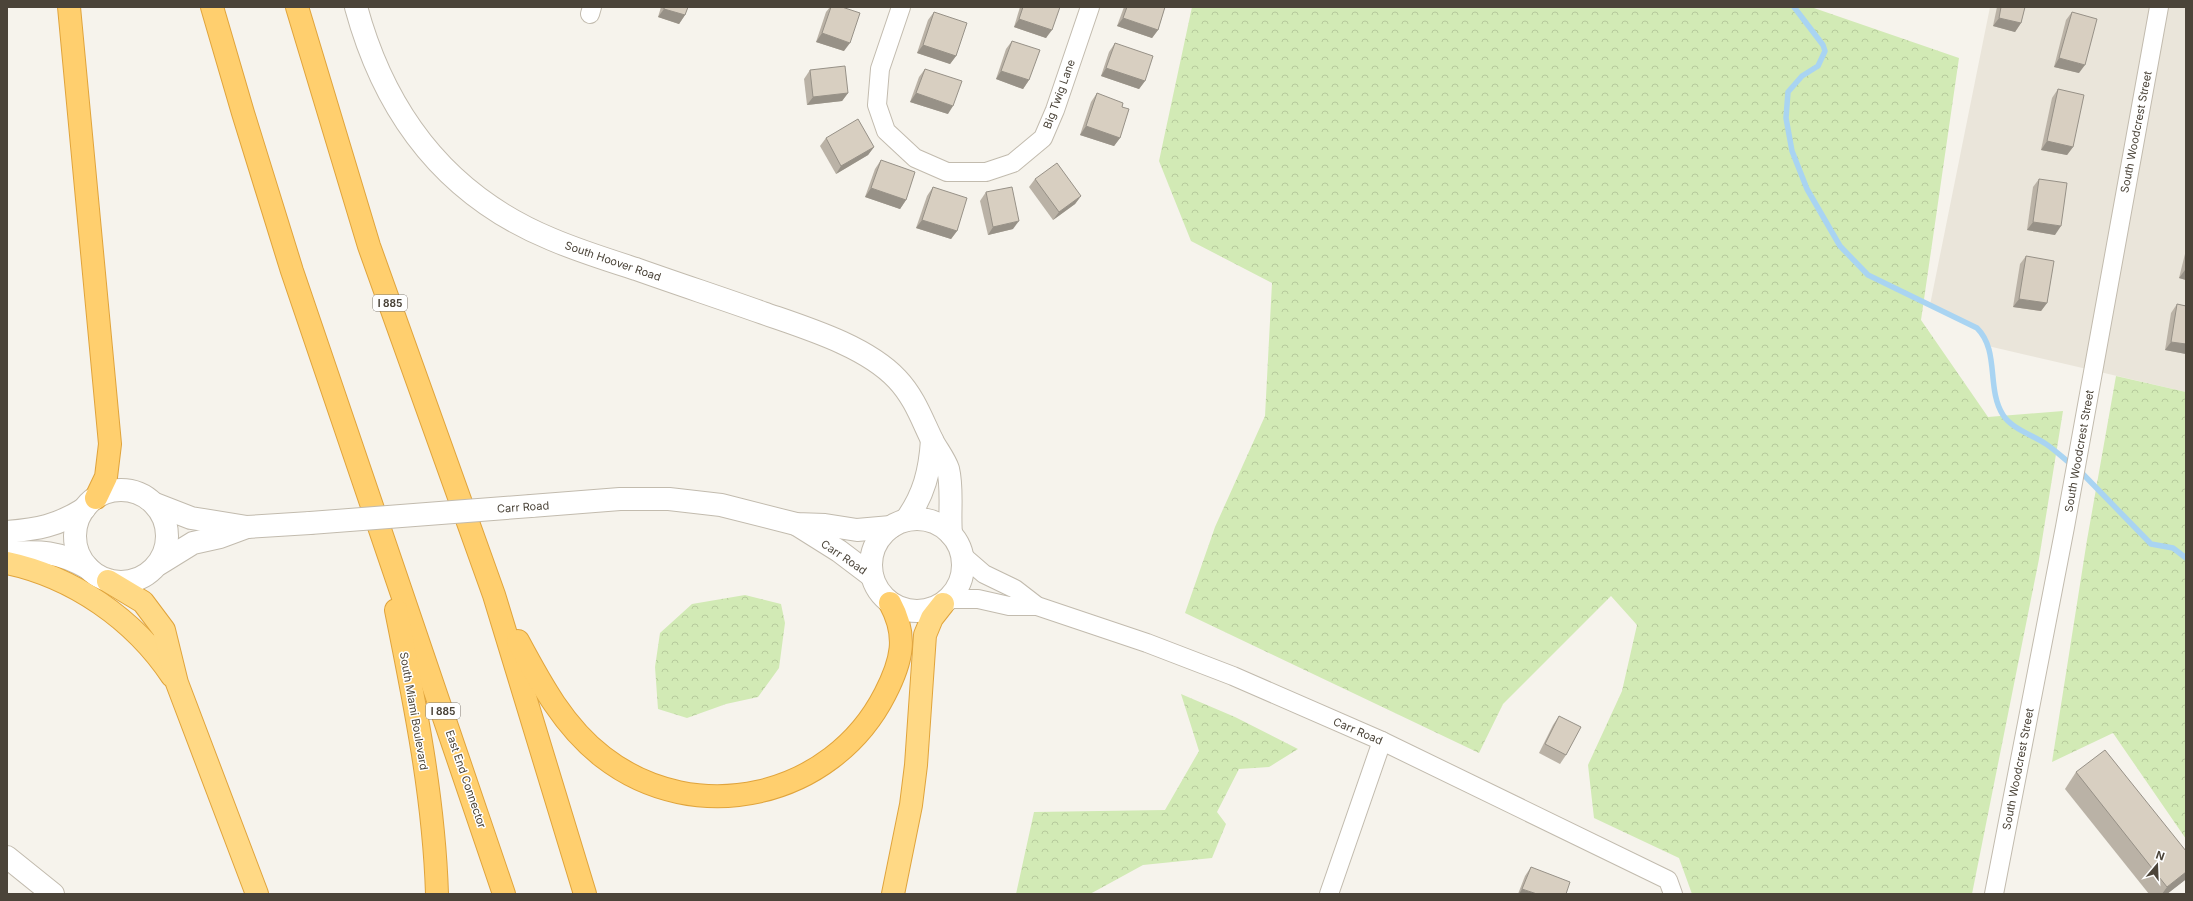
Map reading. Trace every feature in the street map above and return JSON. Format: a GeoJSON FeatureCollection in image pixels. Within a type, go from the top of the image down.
{"type":"FeatureCollection","features":[{"type":"Feature","properties":{"kind":"highway"},"geometry":{"type":"LineString","coordinates":[[70,7],[110,444],[106,477],[90,503]]}},
{"type":"Feature","properties":{"kind":"highway","name":"I 885"},"geometry":{"type":"LineString","coordinates":[[212,7],[243,113],[290,263],[379,529]]}},
{"type":"Feature","properties":{"kind":"highway","name":"I 885"},"geometry":{"type":"LineString","coordinates":[[296,7],[320,90],[369,246],[494,594],[585,894]]}},
{"type":"Feature","properties":{"kind":"highway","name":"South Miami Boulevard"},"geometry":{"type":"LineString","coordinates":[[379,529],[423,753],[432,823],[437,894]]}},
{"type":"Feature","properties":{"kind":"highway","name":"East End Connector"},"geometry":{"type":"LineString","coordinates":[[379,529],[493,856],[504,894]]}},
{"type":"Feature","properties":{"kind":"highway"},"geometry":{"type":"LineString","coordinates":[[7,563],[29,568],[57,578],[122,619],[142,638],[177,683]]}},
{"type":"Feature","properties":{"kind":"highway"},"geometry":{"type":"LineString","coordinates":[[108,581],[143,602],[158,620],[168,641],[177,683],[257,894]]}},
{"type":"Feature","properties":{"kind":"highway"},"geometry":{"type":"LineString","coordinates":[[494,594],[541,684],[567,723],[585,742],[604,758],[645,781],[689,794],[714,796],[737,796],[760,792],[806,776],[848,747],[864,729],[889,688],[901,652],[900,623],[890,603]]}},
{"type":"Feature","properties":{"kind":"highway"},"geometry":{"type":"LineString","coordinates":[[893,894],[903,850],[916,765],[925,635],[932,618],[946,602]]}},
{"type":"Feature","properties":{"kind":"street","name":"South Hoover Road"},"geometry":{"type":"LineString","coordinates":[[356,7],[366,43],[376,68],[402,115],[433,156],[468,190],[508,217],[550,239],[780,319],[844,344],[865,355],[895,378],[907,391],[917,406],[932,440],[947,467],[951,534]]}},
{"type":"Feature","properties":{"kind":"street","name":"Big Twig Lane"},"geometry":{"type":"LineString","coordinates":[[901,7],[880,69],[877,105],[886,131],[916,158],[948,172],[986,172],[1013,163],[1043,138],[1055,110],[1090,7]]}},
{"type":"Feature","properties":{"kind":"street","name":"South Woodcrest Street"},"geometry":{"type":"LineString","coordinates":[[1994,894],[2082,436],[2159,7]]}},
{"type":"Feature","properties":{"kind":"street","name":"South Hoover Road"},"geometry":{"type":"LineString","coordinates":[[899,524],[915,508],[924,488],[930,465],[932,440]]}},
{"type":"Feature","properties":{"kind":"street"},"geometry":{"type":"LineString","coordinates":[[7,532],[50,527],[71,518],[90,503],[110,491],[126,490],[142,495],[155,504],[164,518],[168,534],[166,550],[159,564],[147,575],[132,581],[108,581],[88,568],[55,553],[34,551],[7,553]]}},
{"type":"Feature","properties":{"kind":"street","name":"Carr Road"},"geometry":{"type":"LineString","coordinates":[[155,504],[191,518],[247,527],[620,499],[668,499],[721,505],[796,524],[825,525],[857,530],[899,524]]}},
{"type":"Feature","properties":{"kind":"street"},"geometry":{"type":"LineString","coordinates":[[88,568],[79,555],[75,539],[77,523],[90,503]]}},
{"type":"Feature","properties":{"kind":"street"},"geometry":{"type":"LineString","coordinates":[[930,521],[951,534],[962,555],[962,579],[955,593],[946,602],[928,610],[912,611],[890,603],[879,591],[872,576],[871,560],[876,545],[899,524],[930,521]]}},
{"type":"Feature","properties":{"kind":"street","name":"Carr Road"},"geometry":{"type":"LineString","coordinates":[[796,524],[839,551],[872,576]]}},
{"type":"Feature","properties":{"kind":"street","name":"Carr Road"},"geometry":{"type":"LineString","coordinates":[[159,564],[193,543],[220,538],[247,527]]}},
{"type":"Feature","properties":{"kind":"street","name":"Carr Road"},"geometry":{"type":"LineString","coordinates":[[962,555],[984,574],[1015,589],[1037,606]]}},
{"type":"Feature","properties":{"kind":"street","name":"Carr Road"},"geometry":{"type":"LineString","coordinates":[[946,602],[978,599],[1009,606],[1037,606],[1191,658],[1382,741],[1671,887]]}},
{"type":"Feature","properties":{"kind":"street"},"geometry":{"type":"LineString","coordinates":[[1329,894],[1382,741]]}},
{"type":"Feature","properties":{"kind":"street"},"geometry":{"type":"LineString","coordinates":[[7,857],[53,894]]}},
{"type":"Feature","properties":{"kind":"shaded area"},"geometry":{"type":"Polygon","coordinates":[[[1990,7],[2186,7],[2186,392],[1988,346],[1977,328],[1930,305],[1990,7]]]}},
{"type":"Feature","properties":{"kind":"green space"},"geometry":{"type":"Polygon","coordinates":[[[1192,7],[1811,7],[1959,58],[1921,320],[1988,417],[2063,411],[2039,559],[1972,894],[1692,894],[1679,858],[1594,818],[1588,765],[1622,691],[1637,625],[1611,596],[1503,704],[1479,753],[1185,613],[1215,527],[1265,416],[1272,283],[1191,241],[1159,161],[1192,7]]]}},
{"type":"Feature","properties":{"kind":"green space"},"geometry":{"type":"Polygon","coordinates":[[[2116,376],[2186,392],[2186,839],[2113,733],[2052,762],[2087,540],[2116,376]]]}},
{"type":"Feature","properties":{"kind":"green space"},"geometry":{"type":"Polygon","coordinates":[[[745,595],[781,604],[785,623],[779,668],[758,697],[726,704],[687,718],[658,709],[655,667],[660,633],[692,604],[745,595]]]}},
{"type":"Feature","properties":{"kind":"green space"},"geometry":{"type":"Polygon","coordinates":[[[1181,694],[1235,717],[1298,749],[1269,767],[1239,769],[1217,812],[1226,824],[1212,858],[1143,865],[1090,894],[1016,894],[1034,812],[1165,810],[1199,751],[1181,694]]]}},
{"type":"Feature","properties":{"kind":"building"},"geometry":{"type":"Polygon","coordinates":[[[664,7],[688,7],[685,15],[664,9],[664,7]]]}},
{"type":"Feature","properties":{"kind":"building"},"geometry":{"type":"Polygon","coordinates":[[[831,7],[842,7],[860,13],[850,43],[822,33],[831,7]]]}},
{"type":"Feature","properties":{"kind":"building"},"geometry":{"type":"Polygon","coordinates":[[[1023,7],[1060,7],[1052,30],[1019,19],[1023,7]]]}},
{"type":"Feature","properties":{"kind":"building"},"geometry":{"type":"Polygon","coordinates":[[[1127,7],[1165,7],[1158,30],[1123,18],[1127,7]]]}},
{"type":"Feature","properties":{"kind":"building"},"geometry":{"type":"Polygon","coordinates":[[[2001,7],[2025,7],[2021,23],[1999,18],[2001,7]]]}},
{"type":"Feature","properties":{"kind":"building"},"geometry":{"type":"Polygon","coordinates":[[[934,12],[967,23],[956,56],[923,45],[934,12]]]}},
{"type":"Feature","properties":{"kind":"building"},"geometry":{"type":"Polygon","coordinates":[[[2072,12],[2097,19],[2085,65],[2059,58],[2072,12]]]}},
{"type":"Feature","properties":{"kind":"building"},"geometry":{"type":"Polygon","coordinates":[[[1012,41],[1040,50],[1029,80],[1001,71],[1012,41]]]}},
{"type":"Feature","properties":{"kind":"building"},"geometry":{"type":"Polygon","coordinates":[[[1115,43],[1153,56],[1145,81],[1106,68],[1115,43]]]}},
{"type":"Feature","properties":{"kind":"building"},"geometry":{"type":"Polygon","coordinates":[[[845,66],[848,93],[813,97],[810,70],[845,66]]]}},
{"type":"Feature","properties":{"kind":"building"},"geometry":{"type":"Polygon","coordinates":[[[925,69],[962,81],[953,106],[916,93],[925,69]]]}},
{"type":"Feature","properties":{"kind":"building"},"geometry":{"type":"Polygon","coordinates":[[[2058,89],[2084,95],[2073,147],[2047,141],[2058,89]]]}},
{"type":"Feature","properties":{"kind":"building"},"geometry":{"type":"Polygon","coordinates":[[[1097,93],[1123,103],[1122,107],[1129,109],[1120,138],[1086,126],[1097,93]]]}},
{"type":"Feature","properties":{"kind":"building"},"geometry":{"type":"Polygon","coordinates":[[[858,119],[874,147],[841,166],[826,138],[858,119]]]}},
{"type":"Feature","properties":{"kind":"building"},"geometry":{"type":"Polygon","coordinates":[[[881,160],[915,172],[906,200],[871,188],[881,160]]]}},
{"type":"Feature","properties":{"kind":"building"},"geometry":{"type":"Polygon","coordinates":[[[1057,163],[1081,196],[1059,212],[1035,179],[1057,163]]]}},
{"type":"Feature","properties":{"kind":"building"},"geometry":{"type":"Polygon","coordinates":[[[2039,179],[2067,183],[2061,226],[2033,222],[2039,179]]]}},
{"type":"Feature","properties":{"kind":"building"},"geometry":{"type":"Polygon","coordinates":[[[933,187],[967,198],[957,231],[922,220],[933,187]]]}},
{"type":"Feature","properties":{"kind":"building"},"geometry":{"type":"Polygon","coordinates":[[[1012,187],[1019,221],[993,227],[986,192],[1012,187]]]}},
{"type":"Feature","properties":{"kind":"building"},"geometry":{"type":"Polygon","coordinates":[[[2026,256],[2054,261],[2047,303],[2019,299],[2026,256]]]}},
{"type":"Feature","properties":{"kind":"building"},"geometry":{"type":"Polygon","coordinates":[[[2177,304],[2186,306],[2186,344],[2171,342],[2177,304]]]}},
{"type":"Feature","properties":{"kind":"building"},"geometry":{"type":"Polygon","coordinates":[[[1559,716],[1581,727],[1566,755],[1545,744],[1559,716]]]}},
{"type":"Feature","properties":{"kind":"building"},"geometry":{"type":"Polygon","coordinates":[[[2105,750],[2186,851],[2186,872],[2167,887],[2076,772],[2105,750]]]}},
{"type":"Feature","properties":{"kind":"building"},"geometry":{"type":"Polygon","coordinates":[[[1531,867],[1570,882],[1566,894],[1537,894],[1522,889],[1531,867]]]}},
{"type":"Feature","properties":{"kind":"waterway"},"geometry":{"type":"LineString","coordinates":[[1794,7],[1823,45],[1825,51],[1818,66],[1802,76],[1788,92],[1786,118],[1792,151],[1807,189],[1840,246],[1868,275],[1977,328],[1984,337],[1988,348],[1991,359],[1995,393],[2003,415],[2011,424],[2046,444],[2072,465]]}},
{"type":"Feature","properties":{"kind":"waterway"},"geometry":{"type":"LineString","coordinates":[[2079,470],[2151,544],[2173,548],[2186,558]]}}]}
